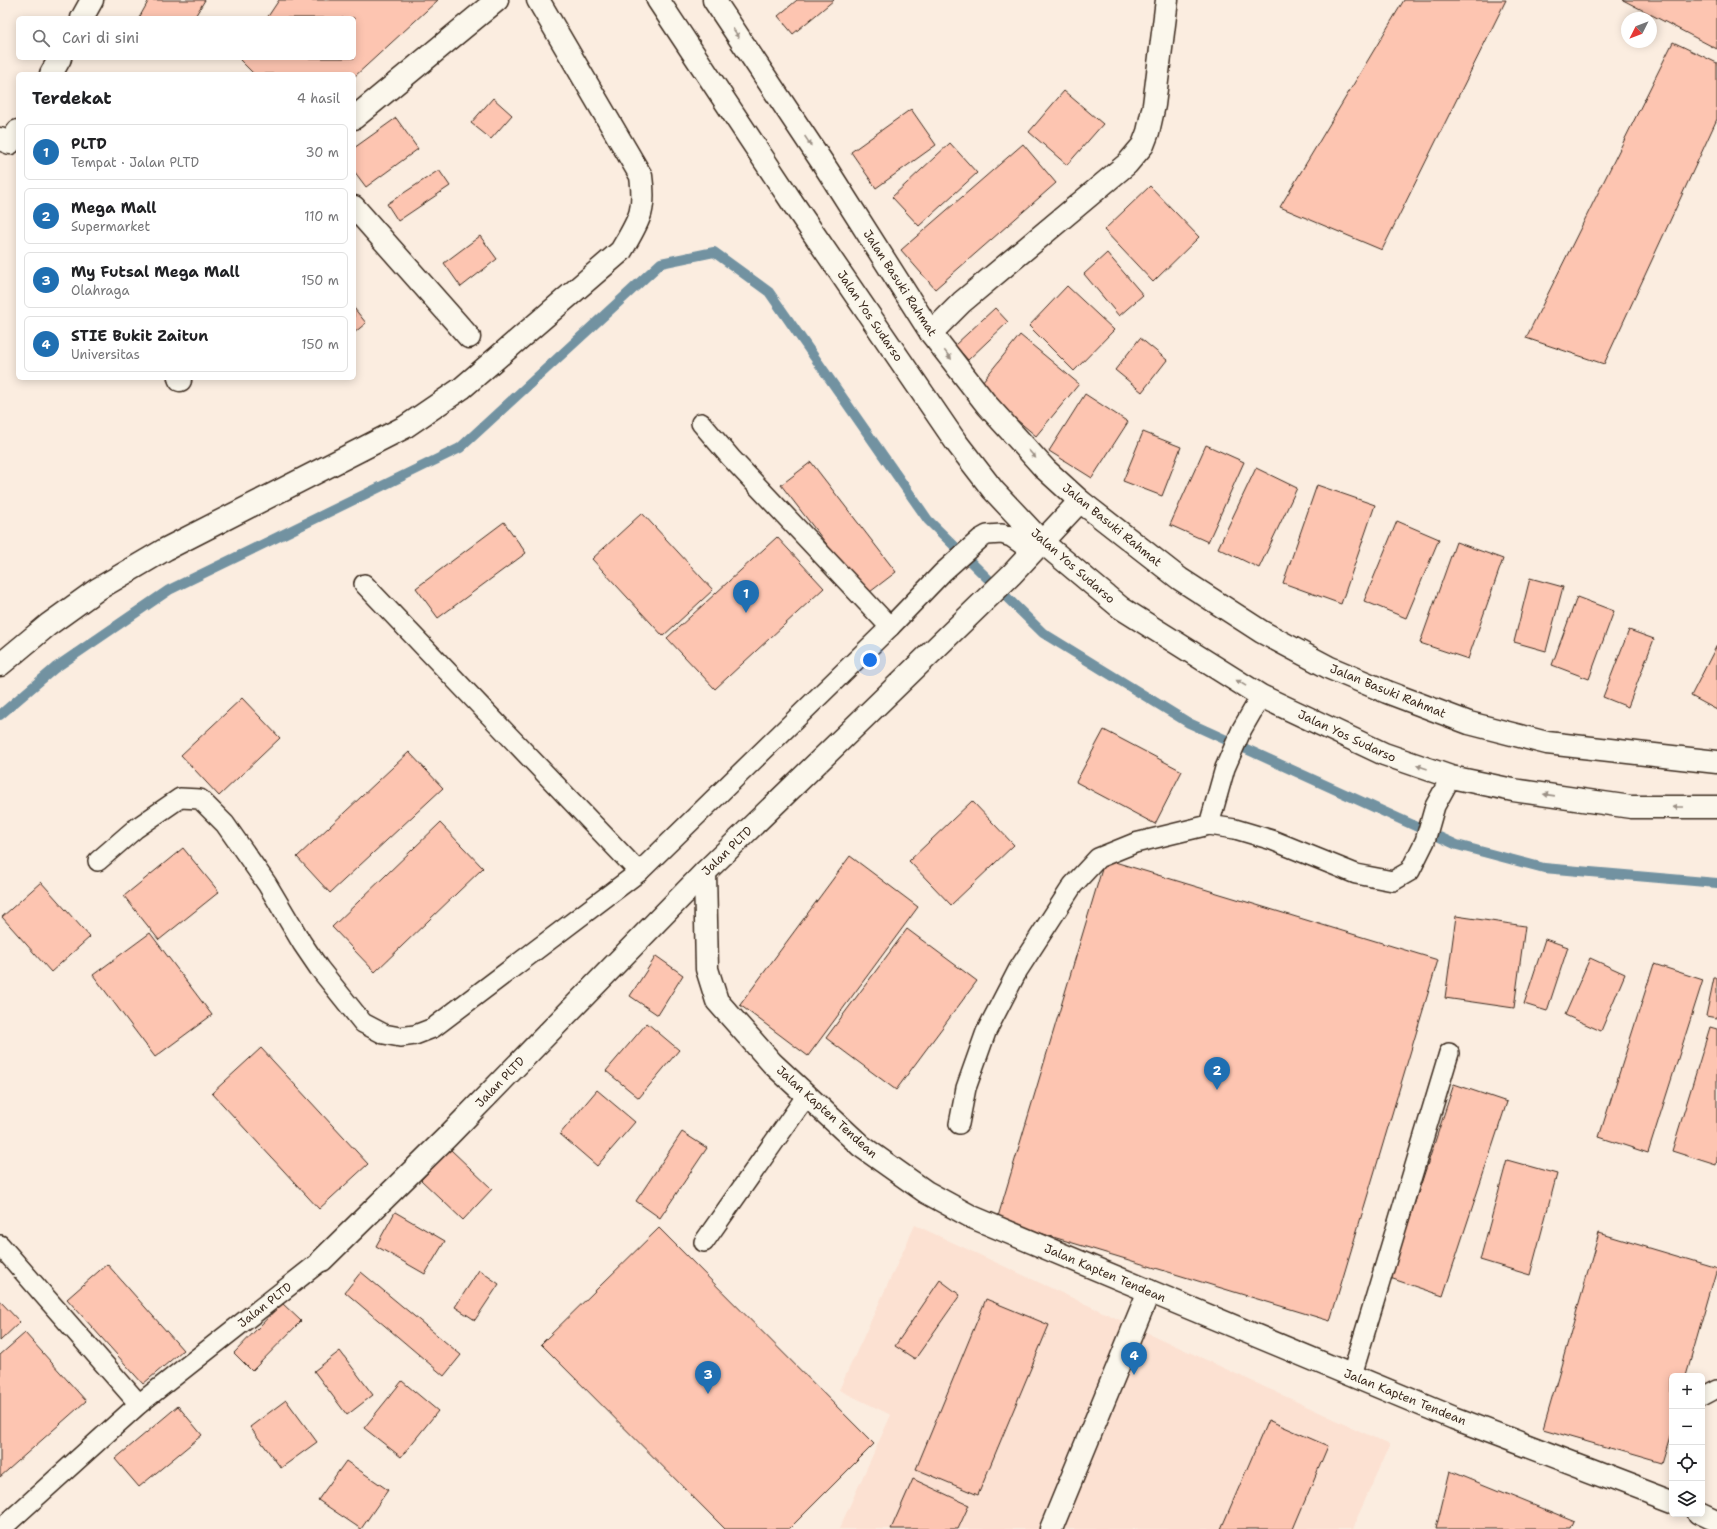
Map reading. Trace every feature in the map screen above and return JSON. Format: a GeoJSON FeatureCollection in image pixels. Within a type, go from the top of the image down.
{"type":"FeatureCollection","features":[{"type":"Feature","properties":{"kind":"main road"},"geometry":{"type":"LineString","coordinates":[[83,16],[92,0]]}},
{"type":"Feature","properties":{"kind":"main road"},"geometry":{"type":"LineString","coordinates":[[356,116],[498,0]]}},
{"type":"Feature","properties":{"kind":"main road"},"geometry":{"type":"LineString","coordinates":[[0,665],[48,625],[98,589],[125,573],[166,549],[405,427],[462,388],[620,251],[635,226],[641,212],[644,196],[641,176],[538,0]]}},
{"type":"Feature","properties":{"kind":"main road","name":"Jalan Yos Sudarso"},"geometry":{"type":"LineString","coordinates":[[658,0],[792,202],[956,442],[1038,547],[1121,608],[1261,696],[1384,754],[1450,777],[1513,790],[1631,807],[1717,807]]}},
{"type":"Feature","properties":{"kind":"main road","name":"Jalan Basuki Rahmat"},"geometry":{"type":"LineString","coordinates":[[714,0],[828,171],[931,333],[988,405],[1045,468],[1080,501],[1180,579],[1262,632],[1330,668],[1387,692],[1469,723],[1547,743],[1717,762]]}},
{"type":"Feature","properties":{"kind":"main road"},"geometry":{"type":"LineString","coordinates":[[931,333],[962,302],[1127,164],[1143,145],[1148,132],[1154,105],[1167,0]]}},
{"type":"Feature","properties":{"kind":"main road"},"geometry":{"type":"LineString","coordinates":[[52,72],[59,60]]}},
{"type":"Feature","properties":{"kind":"main road"},"geometry":{"type":"LineString","coordinates":[[0,139],[10,144],[16,135]]}},
{"type":"Feature","properties":{"kind":"main road"},"geometry":{"type":"LineString","coordinates":[[356,209],[469,337]]}},
{"type":"Feature","properties":{"kind":"main road","name":"Jalan PLTD"},"geometry":{"type":"LineString","coordinates":[[322,1260],[446,1138],[705,872],[975,608],[1012,574],[1080,501]]}},
{"type":"Feature","properties":{"kind":"main road","name":"Jalan Kapten Tendean"},"geometry":{"type":"LineString","coordinates":[[705,872],[707,969],[717,1001],[772,1063],[862,1146],[926,1192],[972,1217],[1454,1418],[1669,1500]]}},
{"type":"Feature","properties":{"kind":"main road"},"geometry":{"type":"LineString","coordinates":[[1051,1529],[1149,1291]]}},
{"type":"Feature","properties":{"kind":"main road"},"geometry":{"type":"LineString","coordinates":[[1705,1516],[1717,1522]]}},
{"type":"Feature","properties":{"kind":"lane"},"geometry":{"type":"LineString","coordinates":[[701,422],[731,458],[890,627]]}},
{"type":"Feature","properties":{"kind":"lane"},"geometry":{"type":"LineString","coordinates":[[98,861],[135,829],[180,798],[200,798],[225,824],[267,884],[302,944],[319,968],[363,1023],[384,1034],[400,1037],[415,1035],[433,1028],[639,872],[890,627],[943,572],[980,538],[988,535],[1002,534],[1038,547]]}},
{"type":"Feature","properties":{"kind":"lane"},"geometry":{"type":"LineString","coordinates":[[364,584],[639,872]]}},
{"type":"Feature","properties":{"kind":"lane"},"geometry":{"type":"LineString","coordinates":[[1209,825],[1224,768],[1242,729],[1261,696]]}},
{"type":"Feature","properties":{"kind":"lane"},"geometry":{"type":"LineString","coordinates":[[959,1124],[966,1088],[986,1032],[1018,970],[1073,885],[1098,858],[1135,843],[1209,825],[1235,829],[1272,840],[1356,874],[1393,881],[1410,871],[1425,841],[1435,806],[1450,777]]}},
{"type":"Feature","properties":{"kind":"lane"},"geometry":{"type":"LineString","coordinates":[[1352,1375],[1449,1053]]}},
{"type":"Feature","properties":{"kind":"lane"},"geometry":{"type":"LineString","coordinates":[[704,1242],[807,1095]]}},
{"type":"Feature","properties":{"kind":"lane"},"geometry":{"type":"LineString","coordinates":[[0,1245],[139,1404]]}},
{"type":"Feature","properties":{"kind":"lane","name":"Jalan PLTD"},"geometry":{"type":"LineString","coordinates":[[1,1529],[139,1404],[322,1260]]}},
{"type":"Feature","properties":{"kind":"lane"},"geometry":{"type":"LineString","coordinates":[[1705,1394],[1717,1388]]}},
{"type":"Feature","properties":{"kind":"shaded area"},"geometry":{"type":"Polygon","coordinates":[[[915,1225],[1390,1445],[1352,1529],[1293,1529],[1328,1446],[1268,1420],[1221,1529],[958,1529],[969,1505],[914,1480],[891,1529],[839,1529],[891,1415],[839,1390],[915,1225]],[[941,1281],[895,1345],[915,1359],[960,1295],[941,1281]],[[986,1299],[916,1469],[978,1495],[1049,1325],[986,1299]]]}},
{"type":"Feature","properties":{"kind":"building"},"geometry":{"type":"Polygon","coordinates":[[[149,0],[205,0],[195,16],[140,16],[149,0]]]}},
{"type":"Feature","properties":{"kind":"building"},"geometry":{"type":"Polygon","coordinates":[[[279,0],[438,0],[356,75],[356,72],[252,72],[240,60],[356,60],[356,16],[268,16],[279,0]]]}},
{"type":"Feature","properties":{"kind":"building"},"geometry":{"type":"Polygon","coordinates":[[[797,0],[834,0],[793,34],[778,16],[797,0]]]}},
{"type":"Feature","properties":{"kind":"building"},"geometry":{"type":"Polygon","coordinates":[[[1404,0],[1506,0],[1382,250],[1280,207],[1404,0]]]}},
{"type":"Feature","properties":{"kind":"building"},"geometry":{"type":"Polygon","coordinates":[[[1623,0],[1717,0],[1717,49],[1657,18],[1657,12],[1646,12],[1623,0]]]}},
{"type":"Feature","properties":{"kind":"building"},"geometry":{"type":"Polygon","coordinates":[[[1673,42],[1717,63],[1717,119],[1604,364],[1526,338],[1673,42]]]}},
{"type":"Feature","properties":{"kind":"building"},"geometry":{"type":"Polygon","coordinates":[[[1064,91],[1103,124],[1067,165],[1029,132],[1064,91]]]}},
{"type":"Feature","properties":{"kind":"building"},"geometry":{"type":"Polygon","coordinates":[[[493,98],[512,115],[491,139],[471,123],[493,98]]]}},
{"type":"Feature","properties":{"kind":"building"},"geometry":{"type":"Polygon","coordinates":[[[911,109],[936,145],[876,188],[851,152],[911,109]]]}},
{"type":"Feature","properties":{"kind":"building"},"geometry":{"type":"Polygon","coordinates":[[[396,118],[418,149],[366,187],[356,174],[356,147],[396,118]]]}},
{"type":"Feature","properties":{"kind":"building"},"geometry":{"type":"Polygon","coordinates":[[[950,143],[977,173],[919,226],[892,197],[950,143]]]}},
{"type":"Feature","properties":{"kind":"building"},"geometry":{"type":"Polygon","coordinates":[[[1023,144],[1056,183],[935,289],[901,250],[1023,144]]]}},
{"type":"Feature","properties":{"kind":"building"},"geometry":{"type":"Polygon","coordinates":[[[439,170],[450,186],[398,221],[387,204],[439,170]]]}},
{"type":"Feature","properties":{"kind":"building"},"geometry":{"type":"Polygon","coordinates":[[[1150,186],[1199,237],[1153,282],[1104,230],[1150,186]]]}},
{"type":"Feature","properties":{"kind":"building"},"geometry":{"type":"Polygon","coordinates":[[[480,236],[497,259],[461,287],[444,263],[480,236]]]}},
{"type":"Feature","properties":{"kind":"building"},"geometry":{"type":"Polygon","coordinates":[[[1107,253],[1143,295],[1119,316],[1084,274],[1107,253]]]}},
{"type":"Feature","properties":{"kind":"building"},"geometry":{"type":"Polygon","coordinates":[[[1067,286],[1114,330],[1074,371],[1029,326],[1067,286]]]}},
{"type":"Feature","properties":{"kind":"building"},"geometry":{"type":"Polygon","coordinates":[[[995,308],[1008,322],[968,360],[955,345],[995,308]]]}},
{"type":"Feature","properties":{"kind":"building"},"geometry":{"type":"Polygon","coordinates":[[[356,310],[366,323],[356,331],[356,310]]]}},
{"type":"Feature","properties":{"kind":"building"},"geometry":{"type":"Polygon","coordinates":[[[1020,335],[1079,384],[1036,436],[978,387],[1020,335]]]}},
{"type":"Feature","properties":{"kind":"building"},"geometry":{"type":"Polygon","coordinates":[[[1140,338],[1167,360],[1142,392],[1115,370],[1140,338]]]}},
{"type":"Feature","properties":{"kind":"building"},"geometry":{"type":"Polygon","coordinates":[[[1085,394],[1128,422],[1092,478],[1049,451],[1085,394]]]}},
{"type":"Feature","properties":{"kind":"building"},"geometry":{"type":"Polygon","coordinates":[[[1143,432],[1181,447],[1162,496],[1123,481],[1143,432]]]}},
{"type":"Feature","properties":{"kind":"building"},"geometry":{"type":"Polygon","coordinates":[[[1206,445],[1244,462],[1208,542],[1170,525],[1206,445]]]}},
{"type":"Feature","properties":{"kind":"building"},"geometry":{"type":"Polygon","coordinates":[[[811,462],[896,572],[866,595],[781,485],[811,462]]]}},
{"type":"Feature","properties":{"kind":"building"},"geometry":{"type":"Polygon","coordinates":[[[1256,468],[1297,488],[1259,568],[1218,548],[1256,468]]]}},
{"type":"Feature","properties":{"kind":"building"},"geometry":{"type":"Polygon","coordinates":[[[1317,485],[1375,505],[1341,604],[1283,583],[1317,485]]]}},
{"type":"Feature","properties":{"kind":"building"},"geometry":{"type":"Polygon","coordinates":[[[642,513],[713,590],[663,636],[592,559],[642,513]]]}},
{"type":"Feature","properties":{"kind":"building"},"geometry":{"type":"Polygon","coordinates":[[[1397,521],[1439,539],[1406,618],[1364,601],[1397,521]]]}},
{"type":"Feature","properties":{"kind":"building"},"geometry":{"type":"Polygon","coordinates":[[[504,522],[526,553],[438,618],[416,588],[504,522]]]}},
{"type":"Feature","properties":{"kind":"building"},"geometry":{"type":"Polygon","coordinates":[[[777,537],[824,588],[715,689],[667,638],[777,537]]]}},
{"type":"Feature","properties":{"kind":"building"},"geometry":{"type":"Polygon","coordinates":[[[1456,542],[1503,559],[1468,659],[1420,643],[1456,542]]]}},
{"type":"Feature","properties":{"kind":"building"},"geometry":{"type":"Polygon","coordinates":[[[1530,578],[1563,587],[1546,651],[1514,642],[1530,578]]]}},
{"type":"Feature","properties":{"kind":"building"},"geometry":{"type":"Polygon","coordinates":[[[1577,597],[1614,611],[1589,679],[1552,665],[1577,597]]]}},
{"type":"Feature","properties":{"kind":"building"},"geometry":{"type":"Polygon","coordinates":[[[1629,630],[1654,639],[1628,707],[1603,697],[1629,630]]]}},
{"type":"Feature","properties":{"kind":"building"},"geometry":{"type":"Polygon","coordinates":[[[1717,645],[1717,710],[1691,696],[1717,645]]]}},
{"type":"Feature","properties":{"kind":"building"},"geometry":{"type":"Polygon","coordinates":[[[242,698],[280,738],[219,796],[181,755],[242,698]]]}},
{"type":"Feature","properties":{"kind":"building"},"geometry":{"type":"Polygon","coordinates":[[[1104,730],[1182,771],[1155,824],[1076,782],[1104,730]]]}},
{"type":"Feature","properties":{"kind":"building"},"geometry":{"type":"Polygon","coordinates":[[[409,752],[443,788],[330,893],[297,857],[409,752]]]}},
{"type":"Feature","properties":{"kind":"building"},"geometry":{"type":"Polygon","coordinates":[[[972,801],[1014,845],[951,905],[909,861],[972,801]]]}},
{"type":"Feature","properties":{"kind":"building"},"geometry":{"type":"Polygon","coordinates":[[[440,823],[483,868],[375,972],[332,927],[440,823]]]}},
{"type":"Feature","properties":{"kind":"building"},"geometry":{"type":"Polygon","coordinates":[[[183,848],[219,892],[159,940],[124,896],[183,848]]]}},
{"type":"Feature","properties":{"kind":"building"},"geometry":{"type":"Polygon","coordinates":[[[850,856],[918,907],[808,1056],[740,1005],[850,856]]]}},
{"type":"Feature","properties":{"kind":"building"},"geometry":{"type":"Polygon","coordinates":[[[1105,859],[1438,960],[1330,1321],[997,1220],[1105,859]]]}},
{"type":"Feature","properties":{"kind":"building"},"geometry":{"type":"Polygon","coordinates":[[[41,882],[90,937],[51,972],[2,917],[41,882]]]}},
{"type":"Feature","properties":{"kind":"building"},"geometry":{"type":"Polygon","coordinates":[[[1456,916],[1525,926],[1514,1008],[1445,998],[1456,916]]]}},
{"type":"Feature","properties":{"kind":"building"},"geometry":{"type":"Polygon","coordinates":[[[907,929],[977,981],[896,1090],[826,1038],[907,929]]]}},
{"type":"Feature","properties":{"kind":"building"},"geometry":{"type":"Polygon","coordinates":[[[150,933],[212,1015],[155,1057],[93,975],[150,933]]]}},
{"type":"Feature","properties":{"kind":"building"},"geometry":{"type":"Polygon","coordinates":[[[1545,939],[1568,947],[1547,1011],[1524,1004],[1545,939]]]}},
{"type":"Feature","properties":{"kind":"building"},"geometry":{"type":"Polygon","coordinates":[[[656,956],[683,975],[658,1015],[630,996],[656,956]]]}},
{"type":"Feature","properties":{"kind":"building"},"geometry":{"type":"Polygon","coordinates":[[[1590,958],[1625,974],[1601,1031],[1565,1015],[1590,958]]]}},
{"type":"Feature","properties":{"kind":"building"},"geometry":{"type":"Polygon","coordinates":[[[1654,964],[1703,980],[1648,1153],[1599,1137],[1654,964]]]}},
{"type":"Feature","properties":{"kind":"building"},"geometry":{"type":"Polygon","coordinates":[[[1714,978],[1717,978],[1717,1018],[1706,1016],[1714,978]]]}},
{"type":"Feature","properties":{"kind":"building"},"geometry":{"type":"Polygon","coordinates":[[[647,1023],[679,1050],[639,1098],[606,1071],[647,1023]]]}},
{"type":"Feature","properties":{"kind":"building"},"geometry":{"type":"Polygon","coordinates":[[[1710,1027],[1717,1029],[1716,1165],[1672,1151],[1710,1027]]]}},
{"type":"Feature","properties":{"kind":"building"},"geometry":{"type":"Polygon","coordinates":[[[261,1048],[368,1164],[319,1209],[212,1093],[261,1048]]]}},
{"type":"Feature","properties":{"kind":"building"},"geometry":{"type":"Polygon","coordinates":[[[1454,1084],[1507,1102],[1443,1296],[1390,1278],[1454,1084]]]}},
{"type":"Feature","properties":{"kind":"building"},"geometry":{"type":"Polygon","coordinates":[[[597,1090],[635,1122],[597,1166],[560,1134],[597,1090]]]}},
{"type":"Feature","properties":{"kind":"building"},"geometry":{"type":"Polygon","coordinates":[[[682,1132],[707,1148],[660,1218],[636,1201],[682,1132]]]}},
{"type":"Feature","properties":{"kind":"building"},"geometry":{"type":"Polygon","coordinates":[[[450,1149],[492,1189],[463,1220],[421,1180],[450,1149]]]}},
{"type":"Feature","properties":{"kind":"building"},"geometry":{"type":"Polygon","coordinates":[[[1507,1160],[1557,1174],[1530,1275],[1480,1260],[1507,1160]]]}},
{"type":"Feature","properties":{"kind":"building"},"geometry":{"type":"Polygon","coordinates":[[[395,1212],[445,1241],[425,1274],[376,1246],[395,1212]]]}},
{"type":"Feature","properties":{"kind":"building"},"geometry":{"type":"Polygon","coordinates":[[[659,1228],[874,1444],[789,1529],[725,1529],[541,1344],[659,1228]]]}},
{"type":"Feature","properties":{"kind":"building"},"geometry":{"type":"Polygon","coordinates":[[[1599,1233],[1717,1268],[1687,1373],[1669,1373],[1669,1436],[1661,1463],[1543,1429],[1599,1233]]]}},
{"type":"Feature","properties":{"kind":"building"},"geometry":{"type":"Polygon","coordinates":[[[107,1264],[183,1350],[143,1384],[67,1299],[107,1264]]]}},
{"type":"Feature","properties":{"kind":"building"},"geometry":{"type":"Polygon","coordinates":[[[479,1270],[499,1284],[475,1320],[455,1307],[479,1270]]]}},
{"type":"Feature","properties":{"kind":"building"},"geometry":{"type":"Polygon","coordinates":[[[361,1272],[461,1355],[444,1376],[345,1292],[361,1272]]]}},
{"type":"Feature","properties":{"kind":"building"},"geometry":{"type":"Polygon","coordinates":[[[940,1280],[960,1295],[915,1359],[895,1346],[940,1280]]]}},
{"type":"Feature","properties":{"kind":"building"},"geometry":{"type":"Polygon","coordinates":[[[986,1299],[1049,1325],[978,1495],[916,1469],[986,1299]]]}},
{"type":"Feature","properties":{"kind":"building"},"geometry":{"type":"Polygon","coordinates":[[[0,1301],[20,1322],[0,1341],[0,1301]]]}},
{"type":"Feature","properties":{"kind":"building"},"geometry":{"type":"Polygon","coordinates":[[[282,1303],[301,1321],[252,1371],[234,1353],[282,1303]]]}},
{"type":"Feature","properties":{"kind":"building"},"geometry":{"type":"Polygon","coordinates":[[[25,1333],[86,1401],[0,1477],[0,1355],[25,1333]]]}},
{"type":"Feature","properties":{"kind":"building"},"geometry":{"type":"Polygon","coordinates":[[[340,1351],[373,1395],[347,1415],[314,1371],[340,1351]]]}},
{"type":"Feature","properties":{"kind":"building"},"geometry":{"type":"Polygon","coordinates":[[[402,1381],[438,1411],[401,1457],[364,1428],[402,1381]]]}},
{"type":"Feature","properties":{"kind":"building"},"geometry":{"type":"Polygon","coordinates":[[[286,1400],[317,1442],[281,1468],[250,1427],[286,1400]]]}},
{"type":"Feature","properties":{"kind":"building"},"geometry":{"type":"Polygon","coordinates":[[[178,1406],[202,1435],[139,1487],[115,1459],[178,1406]]]}},
{"type":"Feature","properties":{"kind":"building"},"geometry":{"type":"Polygon","coordinates":[[[1268,1420],[1328,1446],[1293,1529],[1221,1529],[1268,1420]]]}},
{"type":"Feature","properties":{"kind":"building"},"geometry":{"type":"Polygon","coordinates":[[[346,1461],[388,1490],[361,1529],[318,1500],[346,1461]]]}},
{"type":"Feature","properties":{"kind":"building"},"geometry":{"type":"Polygon","coordinates":[[[1450,1471],[1575,1522],[1572,1529],[1436,1529],[1450,1471]]]}},
{"type":"Feature","properties":{"kind":"building"},"geometry":{"type":"Polygon","coordinates":[[[913,1479],[969,1505],[958,1529],[891,1529],[913,1479]]]}},
{"type":"Feature","properties":{"kind":"waterway"},"geometry":{"type":"LineString","coordinates":[[0,715],[55,668],[169,590],[460,448],[661,263],[714,252],[769,292],[928,520],[1043,633],[1189,723],[1457,845],[1544,868],[1717,883]]}},
{"type":"Feature","properties":{"kind":"place","name":"PLTD"},"geometry":{"type":"Point","coordinates":[746,613]}},
{"type":"Feature","properties":{"kind":"place","name":"Mega Mall"},"geometry":{"type":"Point","coordinates":[1217,1090]}},
{"type":"Feature","properties":{"kind":"place","name":"STIE Bukit Zaitun"},"geometry":{"type":"Point","coordinates":[1134,1375]}},
{"type":"Feature","properties":{"kind":"place","name":"My Futsal Mega Mall"},"geometry":{"type":"Point","coordinates":[708,1394]}}]}
